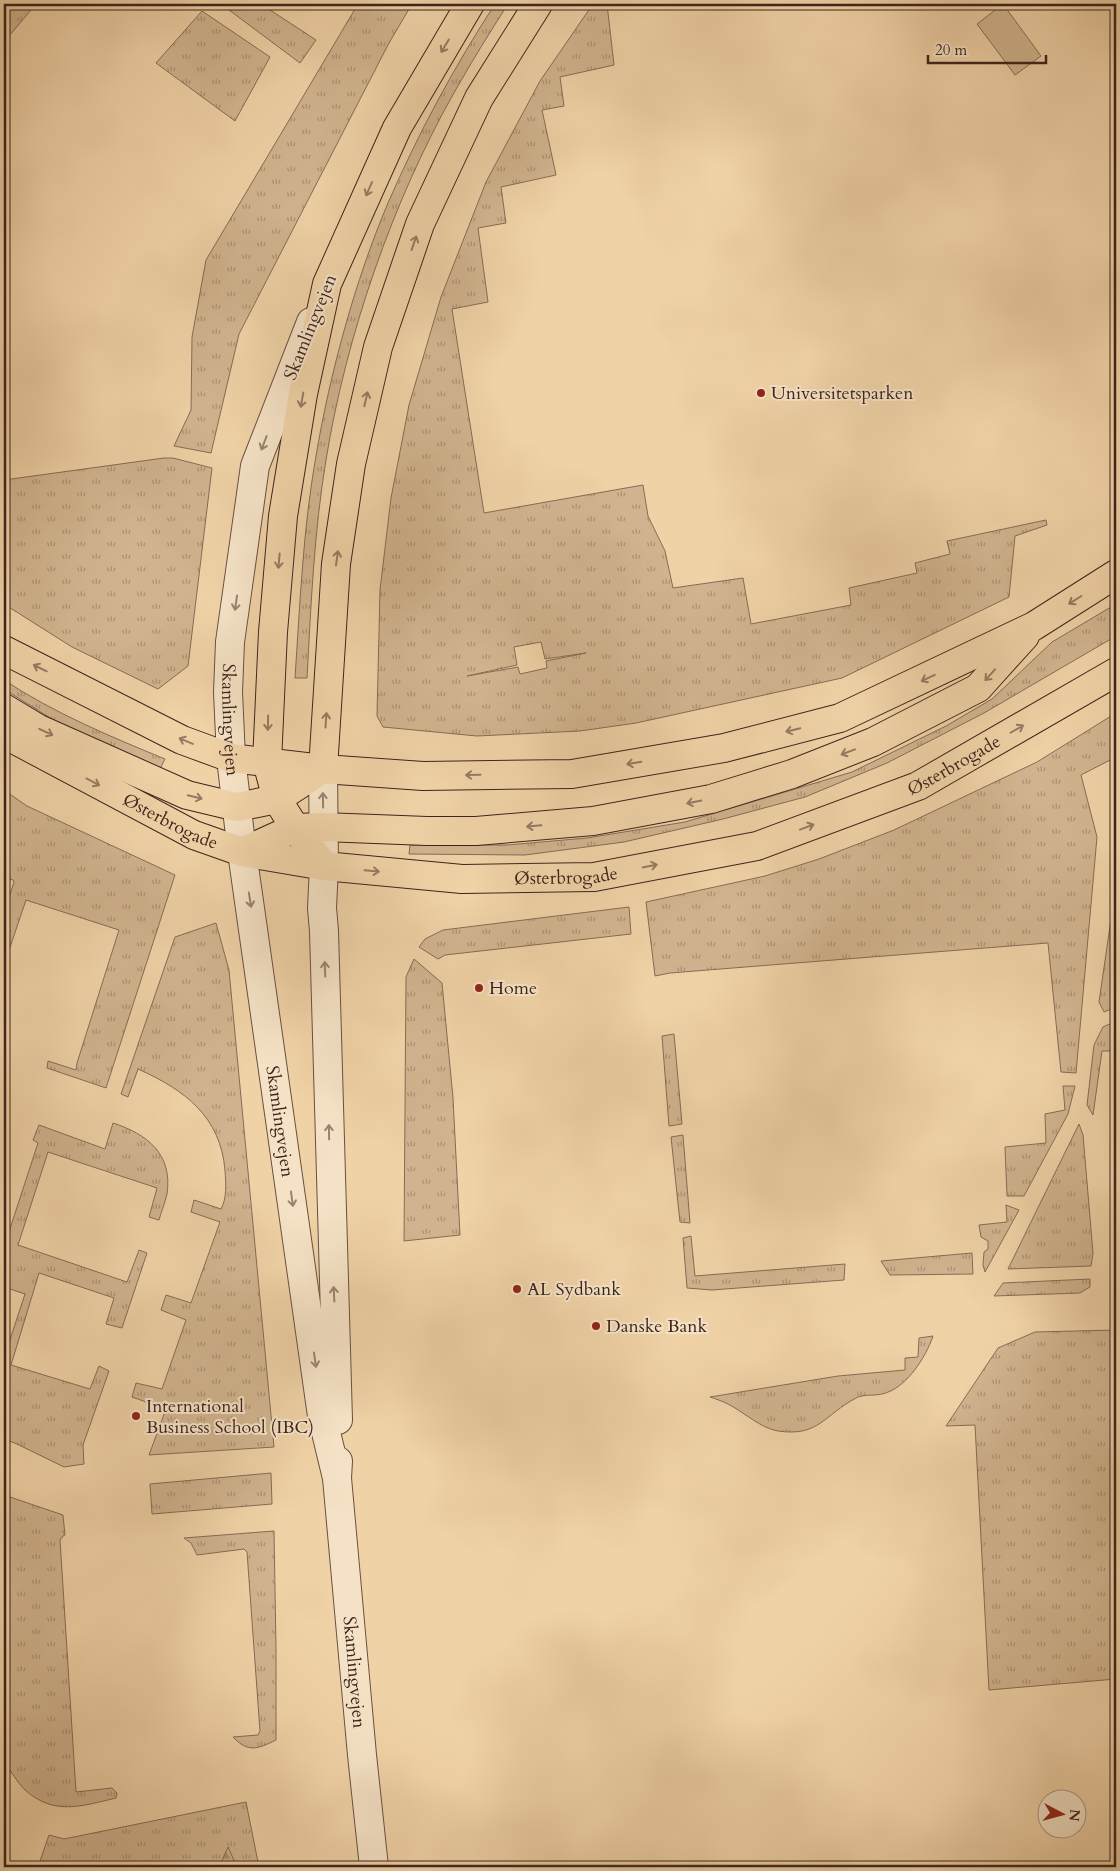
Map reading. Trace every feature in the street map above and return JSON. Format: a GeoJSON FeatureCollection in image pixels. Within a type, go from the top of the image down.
{"type":"FeatureCollection","features":[{"type":"Feature","properties":{"kind":"main road","name":"Skamlingvejen"},"geometry":{"type":"LineString","coordinates":[[327,284],[397,128],[470,4]]}},
{"type":"Feature","properties":{"kind":"main road","name":"Skamlingvejen"},"geometry":{"type":"LineString","coordinates":[[323,769],[336,564],[352,464],[378,347],[420,224],[479,98],[538,4]]}},
{"type":"Feature","properties":{"kind":"main road"},"geometry":{"type":"LineString","coordinates":[[324,866],[277,799],[268,762],[273,632],[283,516],[303,394],[327,284]]}},
{"type":"Feature","properties":{"kind":"main road"},"geometry":{"type":"LineString","coordinates":[[4,650],[182,740],[231,758],[323,769],[423,776],[572,774],[724,748],[840,718],[1034,626],[1116,574]]}},
{"type":"Feature","properties":{"kind":"main road"},"geometry":{"type":"LineString","coordinates":[[242,852],[296,828],[323,827],[427,832],[476,832],[593,821],[711,799],[792,774],[874,742],[978,688],[1034,626]]}},
{"type":"Feature","properties":{"kind":"main road","name":"Østerbrogade"},"geometry":{"type":"LineString","coordinates":[[4,734],[194,835],[242,852],[324,866],[462,879],[594,877],[757,846],[918,786],[1116,672]]}},
{"type":"Feature","properties":{"kind":"main road"},"geometry":{"type":"LineString","coordinates":[[4,708],[39,729],[187,795],[236,807],[277,799],[323,769]]}},
{"type":"Feature","properties":{"kind":"street","name":"Skamlingvejen"},"geometry":{"type":"LineString","coordinates":[[327,284],[294,363],[255,466],[230,642],[228,692],[231,758],[242,852],[322,1416],[337,1478]]}},
{"type":"Feature","properties":{"kind":"street","name":"Skamlingvejen"},"geometry":{"type":"LineString","coordinates":[[323,769],[324,866],[322,908],[339,1430],[337,1478],[374,1867]]}},
{"type":"Feature","properties":{"kind":"green space"},"geometry":{"type":"Polygon","coordinates":[[[4,4],[36,4],[4,42],[4,4]]]}},
{"type":"Feature","properties":{"kind":"green space"},"geometry":{"type":"Polygon","coordinates":[[[221,4],[261,4],[316,40],[300,63],[221,4]]]}},
{"type":"Feature","properties":{"kind":"green space"},"geometry":{"type":"Polygon","coordinates":[[[358,4],[412,4],[389,43],[239,334],[211,453],[174,446],[191,410],[192,337],[206,260],[358,4]]]}},
{"type":"Feature","properties":{"kind":"green space"},"geometry":{"type":"Polygon","coordinates":[[[495,4],[508,4],[455,91],[432,133],[392,223],[359,317],[335,413],[322,487],[314,569],[307,678],[295,678],[302,567],[312,483],[336,360],[354,295],[388,203],[412,152],[451,76],[495,4]]]}},
{"type":"Feature","properties":{"kind":"green space"},"geometry":{"type":"Polygon","coordinates":[[[593,4],[607,4],[614,65],[560,77],[564,106],[542,110],[556,175],[501,187],[506,223],[478,228],[488,302],[452,309],[484,513],[643,485],[648,516],[665,551],[673,588],[743,578],[751,624],[851,605],[849,588],[917,573],[915,563],[950,554],[947,541],[1046,520],[1047,525],[1015,536],[1009,597],[842,678],[636,723],[580,731],[477,736],[383,727],[377,716],[380,590],[391,498],[409,405],[441,297],[486,182],[540,81],[593,4]],[[541,642],[514,647],[517,665],[467,676],[518,667],[520,674],[547,668],[546,661],[586,653],[545,659],[541,642]]]}},
{"type":"Feature","properties":{"kind":"green space"},"geometry":{"type":"Polygon","coordinates":[[[1003,4],[1041,56],[1015,75],[977,24],[1003,4]]]}},
{"type":"Feature","properties":{"kind":"green space"},"geometry":{"type":"Polygon","coordinates":[[[202,11],[270,57],[235,121],[156,63],[202,11]]]}},
{"type":"Feature","properties":{"kind":"green space"},"geometry":{"type":"Polygon","coordinates":[[[173,458],[212,468],[188,666],[158,689],[72,647],[4,604],[4,480],[173,458]]]}},
{"type":"Feature","properties":{"kind":"green space"},"geometry":{"type":"Polygon","coordinates":[[[1116,604],[1116,636],[984,713],[887,763],[805,797],[723,819],[624,842],[525,855],[409,854],[410,845],[507,845],[587,838],[685,822],[852,772],[946,726],[992,699],[1052,642],[1116,604]]]}},
{"type":"Feature","properties":{"kind":"green space"},"geometry":{"type":"Polygon","coordinates":[[[4,680],[62,713],[103,733],[165,759],[160,769],[55,721],[4,689],[4,680]]]}},
{"type":"Feature","properties":{"kind":"green space"},"geometry":{"type":"Polygon","coordinates":[[[1116,713],[1116,787],[1114,758],[1081,775],[1097,837],[1076,1073],[1061,1072],[1048,943],[670,973],[655,976],[646,902],[765,876],[819,859],[894,830],[1037,762],[1116,713]]]}},
{"type":"Feature","properties":{"kind":"green space"},"geometry":{"type":"Polygon","coordinates":[[[4,790],[27,806],[175,875],[106,1088],[47,1068],[48,1061],[76,1070],[119,930],[26,900],[4,965],[4,913],[14,882],[4,877],[4,790]]]}},
{"type":"Feature","properties":{"kind":"green space"},"geometry":{"type":"Polygon","coordinates":[[[1116,885],[1116,1007],[1104,1012],[1099,1002],[1116,885]]]}},
{"type":"Feature","properties":{"kind":"green space"},"geometry":{"type":"Polygon","coordinates":[[[629,907],[631,934],[445,955],[438,959],[419,947],[425,939],[443,930],[629,907]]]}},
{"type":"Feature","properties":{"kind":"green space"},"geometry":{"type":"Polygon","coordinates":[[[216,923],[229,970],[274,1447],[149,1455],[166,1409],[132,1397],[136,1383],[162,1389],[186,1320],[161,1310],[166,1295],[191,1303],[220,1222],[191,1212],[194,1200],[221,1209],[225,1196],[225,1171],[222,1152],[216,1135],[198,1108],[185,1096],[171,1086],[138,1069],[128,1097],[121,1094],[175,937],[216,923]]]}},
{"type":"Feature","properties":{"kind":"green space"},"geometry":{"type":"Polygon","coordinates":[[[414,959],[442,983],[453,1098],[460,1235],[404,1241],[406,977],[414,959]]]}},
{"type":"Feature","properties":{"kind":"green space"},"geometry":{"type":"Polygon","coordinates":[[[1116,1021],[1116,1051],[1102,1051],[1093,1115],[1087,1105],[1094,1045],[1103,1027],[1116,1021]]]}},
{"type":"Feature","properties":{"kind":"green space"},"geometry":{"type":"Polygon","coordinates":[[[674,1034],[682,1124],[669,1126],[662,1036],[674,1034]]]}},
{"type":"Feature","properties":{"kind":"green space"},"geometry":{"type":"Polygon","coordinates":[[[1063,1086],[1075,1086],[1068,1114],[1024,1196],[1007,1196],[1005,1147],[1046,1143],[1045,1114],[1065,1110],[1063,1086]]]}},
{"type":"Feature","properties":{"kind":"green space"},"geometry":{"type":"Polygon","coordinates":[[[113,1123],[137,1133],[147,1140],[162,1157],[168,1180],[167,1194],[159,1220],[149,1217],[157,1188],[48,1152],[18,1245],[127,1282],[139,1250],[147,1253],[122,1328],[106,1324],[114,1298],[39,1273],[11,1365],[90,1389],[99,1366],[109,1371],[83,1445],[84,1464],[64,1467],[4,1439],[4,1358],[25,1294],[4,1287],[4,1247],[38,1143],[33,1140],[39,1125],[105,1149],[113,1123]]]}},
{"type":"Feature","properties":{"kind":"green space"},"geometry":{"type":"Polygon","coordinates":[[[1079,1124],[1083,1135],[1093,1253],[1091,1266],[1008,1269],[1079,1124]]]}},
{"type":"Feature","properties":{"kind":"green space"},"geometry":{"type":"Polygon","coordinates":[[[683,1135],[690,1223],[680,1222],[671,1137],[683,1135]]]}},
{"type":"Feature","properties":{"kind":"green space"},"geometry":{"type":"Polygon","coordinates":[[[1006,1205],[1019,1210],[985,1272],[983,1265],[984,1252],[988,1249],[988,1241],[981,1237],[979,1225],[1007,1222],[1006,1205]]]}},
{"type":"Feature","properties":{"kind":"green space"},"geometry":{"type":"Polygon","coordinates":[[[691,1236],[695,1276],[845,1264],[844,1280],[712,1290],[687,1288],[683,1238],[691,1236]]]}},
{"type":"Feature","properties":{"kind":"green space"},"geometry":{"type":"Polygon","coordinates":[[[972,1253],[973,1274],[890,1275],[881,1261],[972,1253]]]}},
{"type":"Feature","properties":{"kind":"green space"},"geometry":{"type":"Polygon","coordinates":[[[1090,1279],[1090,1287],[1080,1293],[994,1296],[1003,1283],[1090,1279]]]}},
{"type":"Feature","properties":{"kind":"green space"},"geometry":{"type":"Polygon","coordinates":[[[1116,1330],[1116,1679],[989,1690],[975,1425],[946,1426],[998,1348],[1035,1332],[1116,1330]]]}},
{"type":"Feature","properties":{"kind":"green space"},"geometry":{"type":"Polygon","coordinates":[[[933,1336],[914,1371],[899,1386],[882,1394],[856,1398],[812,1428],[803,1431],[792,1432],[771,1429],[734,1407],[710,1397],[838,1376],[905,1370],[905,1358],[918,1357],[919,1338],[933,1336]]]}},
{"type":"Feature","properties":{"kind":"green space"},"geometry":{"type":"Polygon","coordinates":[[[271,1473],[272,1504],[152,1514],[150,1484],[271,1473]]]}},
{"type":"Feature","properties":{"kind":"green space"},"geometry":{"type":"Polygon","coordinates":[[[4,1495],[63,1515],[65,1535],[60,1540],[76,1792],[112,1788],[117,1793],[116,1798],[69,1807],[47,1803],[25,1790],[4,1762],[4,1495]]]}},
{"type":"Feature","properties":{"kind":"green space"},"geometry":{"type":"Polygon","coordinates":[[[274,1531],[276,1740],[264,1746],[253,1748],[238,1742],[233,1737],[258,1735],[260,1731],[247,1552],[244,1549],[197,1555],[191,1543],[184,1538],[274,1531]]]}},
{"type":"Feature","properties":{"kind":"green space"},"geometry":{"type":"Polygon","coordinates":[[[246,1802],[259,1867],[237,1867],[228,1848],[219,1867],[38,1867],[49,1835],[64,1839],[246,1802]]]}},
{"type":"Feature","properties":{"kind":"green space"},"geometry":{"type":"Polygon","coordinates":[[[228,1847],[237,1867],[219,1867],[228,1847]]]}},
{"type":"Feature","properties":{"kind":"place","name":"Universitetsparken"},"geometry":{"type":"Point","coordinates":[761,393]}},
{"type":"Feature","properties":{"kind":"place","name":"Home"},"geometry":{"type":"Point","coordinates":[479,988]}},
{"type":"Feature","properties":{"kind":"place","name":"AL Sydbank"},"geometry":{"type":"Point","coordinates":[517,1289]}},
{"type":"Feature","properties":{"kind":"place","name":"Danske Bank"},"geometry":{"type":"Point","coordinates":[596,1326]}},
{"type":"Feature","properties":{"kind":"place","name":"International Business School (IBC)"},"geometry":{"type":"Point","coordinates":[136,1416]}}]}
